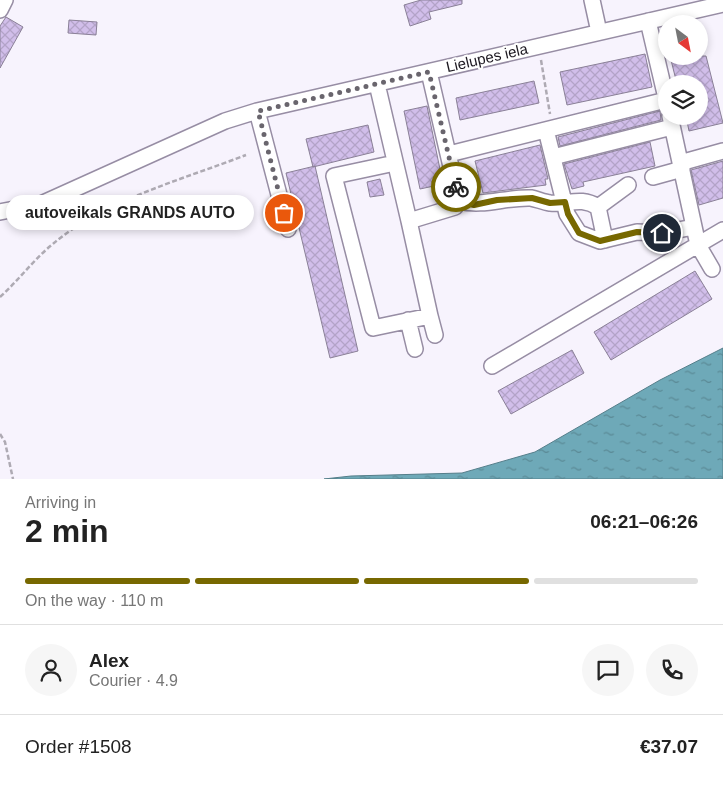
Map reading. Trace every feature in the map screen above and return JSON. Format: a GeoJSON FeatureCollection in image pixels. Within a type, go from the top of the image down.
{"type":"FeatureCollection","features":[{"type":"Feature","properties":{"kind":"street"},"geometry":{"type":"LineString","coordinates":[[0,10],[6,0]]}},
{"type":"Feature","properties":{"kind":"street"},"geometry":{"type":"LineString","coordinates":[[592,0],[599,32]]}},
{"type":"Feature","properties":{"kind":"street","name":"Lielupes iela"},"geometry":{"type":"LineString","coordinates":[[0,212],[41,204],[226,121],[258,111],[723,4]]}},
{"type":"Feature","properties":{"kind":"street"},"geometry":{"type":"LineString","coordinates":[[648,21],[660,75]]}},
{"type":"Feature","properties":{"kind":"street"},"geometry":{"type":"LineString","coordinates":[[409,221],[455,207],[459,201],[429,72]]}},
{"type":"Feature","properties":{"kind":"street"},"geometry":{"type":"LineString","coordinates":[[377,84],[395,163],[393,184],[409,221],[435,335]]}},
{"type":"Feature","properties":{"kind":"street"},"geometry":{"type":"LineString","coordinates":[[449,154],[658,101]]}},
{"type":"Feature","properties":{"kind":"street"},"geometry":{"type":"LineString","coordinates":[[258,111],[288,230]]}},
{"type":"Feature","properties":{"kind":"street"},"geometry":{"type":"LineString","coordinates":[[553,157],[661,125]]}},
{"type":"Feature","properties":{"kind":"street"},"geometry":{"type":"LineString","coordinates":[[672,125],[698,245],[712,269]]}},
{"type":"Feature","properties":{"kind":"street"},"geometry":{"type":"LineString","coordinates":[[550,129],[553,157],[568,214],[579,233],[600,241],[637,232],[662,233],[694,227]]}},
{"type":"Feature","properties":{"kind":"street"},"geometry":{"type":"LineString","coordinates":[[653,177],[723,151]]}},
{"type":"Feature","properties":{"kind":"street"},"geometry":{"type":"LineString","coordinates":[[395,163],[334,176],[373,328],[430,316]]}},
{"type":"Feature","properties":{"kind":"street"},"geometry":{"type":"LineString","coordinates":[[598,207],[628,184]]}},
{"type":"Feature","properties":{"kind":"street"},"geometry":{"type":"LineString","coordinates":[[459,201],[474,205],[497,200],[532,198],[550,203],[587,200],[598,207]]}},
{"type":"Feature","properties":{"kind":"street"},"geometry":{"type":"LineString","coordinates":[[598,207],[599,221],[605,240]]}},
{"type":"Feature","properties":{"kind":"street"},"geometry":{"type":"LineString","coordinates":[[492,366],[723,230]]}},
{"type":"Feature","properties":{"kind":"street"},"geometry":{"type":"LineString","coordinates":[[408,320],[415,348]]}},
{"type":"Feature","properties":{"kind":"path"},"geometry":{"type":"LineString","coordinates":[[538,46],[550,129]]}},
{"type":"Feature","properties":{"kind":"path"},"geometry":{"type":"LineString","coordinates":[[0,297],[54,243],[87,220],[110,207],[246,155]]}},
{"type":"Feature","properties":{"kind":"path"},"geometry":{"type":"LineString","coordinates":[[0,434],[5,442],[13,479]]}},
{"type":"Feature","properties":{"kind":"water"},"geometry":{"type":"Polygon","coordinates":[[[723,348],[723,479],[324,479],[351,476],[462,473],[535,452],[660,380],[723,348]]]}},
{"type":"Feature","properties":{"kind":"building"},"geometry":{"type":"Polygon","coordinates":[[[421,0],[462,0],[462,4],[429,12],[431,19],[410,26],[404,5],[421,0]]]}},
{"type":"Feature","properties":{"kind":"building"},"geometry":{"type":"Polygon","coordinates":[[[6,17],[23,27],[0,68],[0,26],[6,17]]]}},
{"type":"Feature","properties":{"kind":"building"},"geometry":{"type":"Polygon","coordinates":[[[69,20],[97,22],[96,35],[68,33],[69,20]]]}},
{"type":"Feature","properties":{"kind":"building"},"geometry":{"type":"Polygon","coordinates":[[[645,54],[652,87],[567,105],[560,72],[645,54]]]}},
{"type":"Feature","properties":{"kind":"building"},"geometry":{"type":"Polygon","coordinates":[[[708,64],[723,123],[689,131],[688,125],[708,125],[708,75],[675,75],[672,65],[708,64]]]}},
{"type":"Feature","properties":{"kind":"building"},"geometry":{"type":"Polygon","coordinates":[[[534,81],[539,103],[460,120],[456,98],[534,81]]]}},
{"type":"Feature","properties":{"kind":"building"},"geometry":{"type":"Polygon","coordinates":[[[427,106],[443,184],[420,189],[404,111],[427,106]]]}},
{"type":"Feature","properties":{"kind":"building"},"geometry":{"type":"Polygon","coordinates":[[[658,112],[658,121],[560,146],[558,137],[658,112]]]}},
{"type":"Feature","properties":{"kind":"building"},"geometry":{"type":"Polygon","coordinates":[[[368,125],[374,152],[313,167],[306,139],[368,125]]]}},
{"type":"Feature","properties":{"kind":"building"},"geometry":{"type":"Polygon","coordinates":[[[650,142],[655,166],[583,182],[584,186],[572,189],[564,164],[650,142]]]}},
{"type":"Feature","properties":{"kind":"building"},"geometry":{"type":"Polygon","coordinates":[[[540,145],[548,179],[545,179],[546,185],[483,193],[475,161],[540,145]]]}},
{"type":"Feature","properties":{"kind":"building"},"geometry":{"type":"Polygon","coordinates":[[[723,161],[723,198],[699,205],[691,170],[723,161]]]}},
{"type":"Feature","properties":{"kind":"building"},"geometry":{"type":"Polygon","coordinates":[[[315,166],[358,351],[330,358],[286,173],[315,166]]]}},
{"type":"Feature","properties":{"kind":"building"},"geometry":{"type":"Polygon","coordinates":[[[380,179],[384,195],[370,197],[367,182],[380,179]]]}},
{"type":"Feature","properties":{"kind":"building"},"geometry":{"type":"Polygon","coordinates":[[[695,271],[712,299],[611,360],[594,332],[695,271]]]}},
{"type":"Feature","properties":{"kind":"building"},"geometry":{"type":"Polygon","coordinates":[[[572,350],[584,373],[511,414],[498,391],[572,350]]]}},
{"type":"Feature","properties":{"kind":"way so far"},"geometry":{"type":"LineString","coordinates":[[284,213],[258,111],[429,72],[456,187]]}},
{"type":"Feature","properties":{"kind":"place","name":"autoveikals GRANDS AUTO"},"geometry":{"type":"Point","coordinates":[284,213]}},
{"type":"Feature","properties":{"kind":"route"},"geometry":{"type":"LineString","coordinates":[[456,187],[459,201],[474,205],[497,200],[532,198],[550,203],[565,202],[568,214],[579,233],[600,241],[637,232],[662,233]]}}]}
